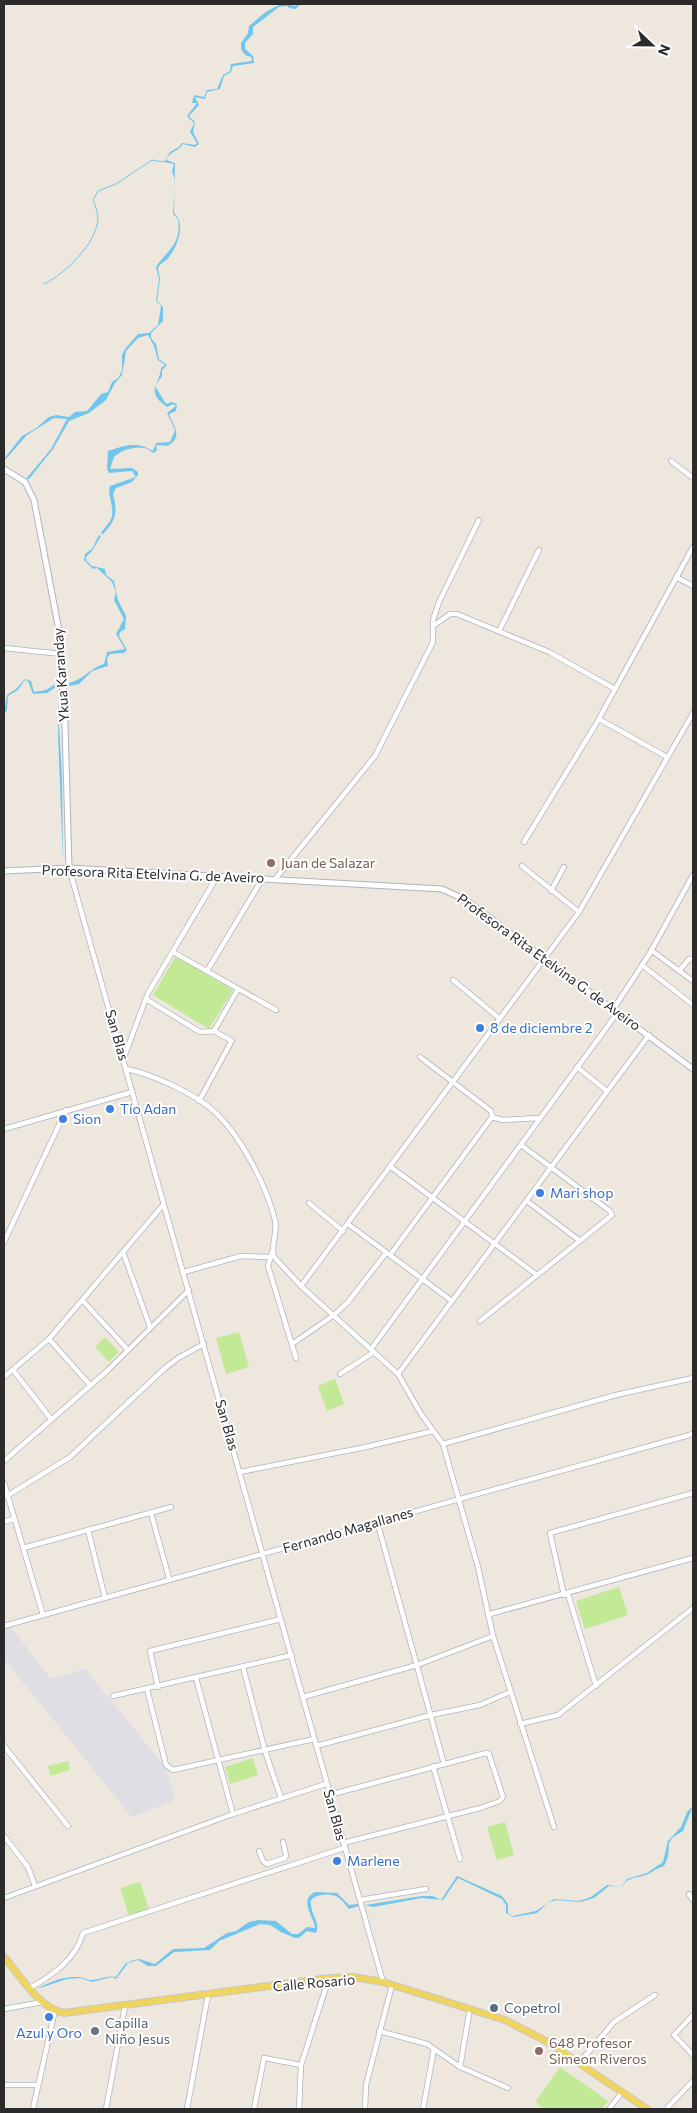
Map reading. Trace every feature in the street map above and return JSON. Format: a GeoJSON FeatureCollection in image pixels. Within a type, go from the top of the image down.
{"type":"FeatureCollection","features":[{"type":"Feature","properties":{"kind":"main road"},"geometry":{"type":"LineString","coordinates":[[4,1957],[43,2002],[55,2010]]}},
{"type":"Feature","properties":{"kind":"main road","name":"Calle Rosario"},"geometry":{"type":"LineString","coordinates":[[55,2010],[70,2012],[125,2006],[328,1978],[353,1977],[383,1982],[470,2008],[520,2026],[648,2109]]}},
{"type":"Feature","properties":{"kind":"street"},"geometry":{"type":"LineString","coordinates":[[671,461],[693,478]]}},
{"type":"Feature","properties":{"kind":"street","name":"Ykua Karanday"},"geometry":{"type":"LineString","coordinates":[[4,469],[25,482],[32,494],[62,654],[69,868]]}},
{"type":"Feature","properties":{"kind":"street"},"geometry":{"type":"LineString","coordinates":[[276,878],[376,756],[433,642],[434,614],[479,520]]}},
{"type":"Feature","properties":{"kind":"street"},"geometry":{"type":"LineString","coordinates":[[524,842],[599,719],[693,547]]}},
{"type":"Feature","properties":{"kind":"street"},"geometry":{"type":"LineString","coordinates":[[500,631],[539,550]]}},
{"type":"Feature","properties":{"kind":"street"},"geometry":{"type":"LineString","coordinates":[[676,577],[693,586]]}},
{"type":"Feature","properties":{"kind":"street"},"geometry":{"type":"LineString","coordinates":[[433,626],[450,614],[457,614],[549,652],[615,689]]}},
{"type":"Feature","properties":{"kind":"street"},"geometry":{"type":"LineString","coordinates":[[4,648],[62,654]]}},
{"type":"Feature","properties":{"kind":"street"},"geometry":{"type":"LineString","coordinates":[[301,1286],[579,912],[693,713]]}},
{"type":"Feature","properties":{"kind":"street"},"geometry":{"type":"LineString","coordinates":[[599,719],[667,757]]}},
{"type":"Feature","properties":{"kind":"street"},"geometry":{"type":"LineString","coordinates":[[522,866],[579,912]]}},
{"type":"Feature","properties":{"kind":"street"},"geometry":{"type":"LineString","coordinates":[[551,891],[564,867]]}},
{"type":"Feature","properties":{"kind":"street","name":"Profesora Rita Etelvina G. de Aveiro"},"geometry":{"type":"LineString","coordinates":[[4,871],[69,868],[276,878],[448,890],[466,900],[546,957],[693,1069]]}},
{"type":"Feature","properties":{"kind":"street","name":"San Blas"},"geometry":{"type":"LineString","coordinates":[[69,868],[292,1655],[343,1846],[383,1982]]}},
{"type":"Feature","properties":{"kind":"street"},"geometry":{"type":"LineString","coordinates":[[124,1058],[146,999],[218,875]]}},
{"type":"Feature","properties":{"kind":"street"},"geometry":{"type":"LineString","coordinates":[[340,1374],[373,1351],[422,1278],[577,1067],[616,1010],[693,875]]}},
{"type":"Feature","properties":{"kind":"street"},"geometry":{"type":"LineString","coordinates":[[207,971],[263,878]]}},
{"type":"Feature","properties":{"kind":"street"},"geometry":{"type":"LineString","coordinates":[[651,950],[693,981]]}},
{"type":"Feature","properties":{"kind":"street"},"geometry":{"type":"LineString","coordinates":[[174,952],[276,1010]]}},
{"type":"Feature","properties":{"kind":"street"},"geometry":{"type":"LineString","coordinates":[[679,971],[689,959],[693,959]]}},
{"type":"Feature","properties":{"kind":"street"},"geometry":{"type":"LineString","coordinates":[[642,965],[693,1005]]}},
{"type":"Feature","properties":{"kind":"street"},"geometry":{"type":"LineString","coordinates":[[452,980],[499,1018]]}},
{"type":"Feature","properties":{"kind":"street"},"geometry":{"type":"LineString","coordinates":[[214,1031],[238,989]]}},
{"type":"Feature","properties":{"kind":"street"},"geometry":{"type":"LineString","coordinates":[[146,999],[200,1032],[214,1031],[231,1042],[199,1102]]}},
{"type":"Feature","properties":{"kind":"street"},"geometry":{"type":"LineString","coordinates":[[398,1374],[649,1035]]}},
{"type":"Feature","properties":{"kind":"street"},"geometry":{"type":"LineString","coordinates":[[292,1344],[334,1315],[348,1302],[433,1198],[492,1117],[491,1110],[420,1057]]}},
{"type":"Feature","properties":{"kind":"street"},"geometry":{"type":"LineString","coordinates":[[577,1067],[607,1091]]}},
{"type":"Feature","properties":{"kind":"street"},"geometry":{"type":"LineString","coordinates":[[127,1069],[161,1081],[199,1102],[216,1114],[225,1124],[263,1184],[277,1228],[271,1254],[270,1271],[296,1358]]}},
{"type":"Feature","properties":{"kind":"street"},"geometry":{"type":"LineString","coordinates":[[4,1129],[132,1092]]}},
{"type":"Feature","properties":{"kind":"street"},"geometry":{"type":"LineString","coordinates":[[4,1242],[66,1110]]}},
{"type":"Feature","properties":{"kind":"street"},"geometry":{"type":"LineString","coordinates":[[492,1117],[503,1120],[539,1118]]}},
{"type":"Feature","properties":{"kind":"street"},"geometry":{"type":"LineString","coordinates":[[480,1321],[612,1213],[520,1145]]}},
{"type":"Feature","properties":{"kind":"street"},"geometry":{"type":"LineString","coordinates":[[391,1167],[537,1275]]}},
{"type":"Feature","properties":{"kind":"street"},"geometry":{"type":"LineString","coordinates":[[527,1201],[580,1241]]}},
{"type":"Feature","properties":{"kind":"street"},"geometry":{"type":"LineString","coordinates":[[309,1203],[343,1230]]}},
{"type":"Feature","properties":{"kind":"street"},"geometry":{"type":"LineString","coordinates":[[4,1377],[49,1339],[163,1204]]}},
{"type":"Feature","properties":{"kind":"street"},"geometry":{"type":"LineString","coordinates":[[348,1224],[452,1301]]}},
{"type":"Feature","properties":{"kind":"street"},"geometry":{"type":"LineString","coordinates":[[123,1252],[132,1271],[150,1328]]}},
{"type":"Feature","properties":{"kind":"street"},"geometry":{"type":"LineString","coordinates":[[184,1272],[241,1256],[271,1254]]}},
{"type":"Feature","properties":{"kind":"street"},"geometry":{"type":"LineString","coordinates":[[271,1254],[301,1286],[398,1374],[443,1444],[460,1499],[490,1614],[493,1636],[554,1827]]}},
{"type":"Feature","properties":{"kind":"street"},"geometry":{"type":"LineString","coordinates":[[4,1461],[128,1350],[189,1290]]}},
{"type":"Feature","properties":{"kind":"street"},"geometry":{"type":"LineString","coordinates":[[83,1301],[128,1350]]}},
{"type":"Feature","properties":{"kind":"street"},"geometry":{"type":"LineString","coordinates":[[49,1339],[90,1385]]}},
{"type":"Feature","properties":{"kind":"street"},"geometry":{"type":"LineString","coordinates":[[7,1496],[70,1457],[165,1368],[178,1358],[204,1344]]}},
{"type":"Feature","properties":{"kind":"street"},"geometry":{"type":"LineString","coordinates":[[13,1370],[51,1420]]}},
{"type":"Feature","properties":{"kind":"street"},"geometry":{"type":"LineString","coordinates":[[443,1444],[607,1398],[693,1378]]}},
{"type":"Feature","properties":{"kind":"street"},"geometry":{"type":"LineString","coordinates":[[240,1472],[366,1447],[433,1431]]}},
{"type":"Feature","properties":{"kind":"street","name":"Fernando Magallanes"},"geometry":{"type":"LineString","coordinates":[[4,1626],[106,1598],[169,1578],[262,1554],[693,1434]]}},
{"type":"Feature","properties":{"kind":"street"},"geometry":{"type":"LineString","coordinates":[[4,1483],[13,1519],[44,1615]]}},
{"type":"Feature","properties":{"kind":"street"},"geometry":{"type":"LineString","coordinates":[[596,1686],[566,1594],[550,1533],[693,1493]]}},
{"type":"Feature","properties":{"kind":"street"},"geometry":{"type":"LineString","coordinates":[[23,1548],[171,1507]]}},
{"type":"Feature","properties":{"kind":"street"},"geometry":{"type":"LineString","coordinates":[[151,1513],[169,1578]]}},
{"type":"Feature","properties":{"kind":"street"},"geometry":{"type":"LineString","coordinates":[[4,1522],[13,1519]]}},
{"type":"Feature","properties":{"kind":"street"},"geometry":{"type":"LineString","coordinates":[[377,1521],[444,1764]]}},
{"type":"Feature","properties":{"kind":"street"},"geometry":{"type":"LineString","coordinates":[[88,1530],[106,1598]]}},
{"type":"Feature","properties":{"kind":"street"},"geometry":{"type":"LineString","coordinates":[[490,1614],[693,1558]]}},
{"type":"Feature","properties":{"kind":"street"},"geometry":{"type":"LineString","coordinates":[[520,1724],[558,1715],[693,1608]]}},
{"type":"Feature","properties":{"kind":"street"},"geometry":{"type":"LineString","coordinates":[[158,1686],[150,1651],[281,1619]]}},
{"type":"Feature","properties":{"kind":"street"},"geometry":{"type":"LineString","coordinates":[[303,1697],[417,1665],[493,1636]]}},
{"type":"Feature","properties":{"kind":"street"},"geometry":{"type":"LineString","coordinates":[[113,1696],[292,1655]]}},
{"type":"Feature","properties":{"kind":"street"},"geometry":{"type":"LineString","coordinates":[[243,1667],[265,1751],[281,1798]]}},
{"type":"Feature","properties":{"kind":"street"},"geometry":{"type":"LineString","coordinates":[[196,1678],[234,1814]]}},
{"type":"Feature","properties":{"kind":"street"},"geometry":{"type":"LineString","coordinates":[[147,1689],[166,1765],[169,1768],[178,1769],[218,1762],[314,1739]]}},
{"type":"Feature","properties":{"kind":"street"},"geometry":{"type":"LineString","coordinates":[[316,1746],[430,1715],[480,1705],[510,1692]]}},
{"type":"Feature","properties":{"kind":"street"},"geometry":{"type":"LineString","coordinates":[[4,1746],[68,1826]]}},
{"type":"Feature","properties":{"kind":"street"},"geometry":{"type":"LineString","coordinates":[[30,1988],[63,1966],[81,1944],[84,1933],[278,1871],[343,1846],[500,1801],[503,1797],[489,1754],[433,1766],[329,1795]]}},
{"type":"Feature","properties":{"kind":"street"},"geometry":{"type":"LineString","coordinates":[[433,1766],[460,1859]]}},
{"type":"Feature","properties":{"kind":"street"},"geometry":{"type":"LineString","coordinates":[[4,1898],[234,1814],[326,1784]]}},
{"type":"Feature","properties":{"kind":"street"},"geometry":{"type":"LineString","coordinates":[[4,1836],[28,1867],[36,1886]]}},
{"type":"Feature","properties":{"kind":"street"},"geometry":{"type":"LineString","coordinates":[[259,1851],[265,1864],[276,1862],[286,1857],[283,1842]]}},
{"type":"Feature","properties":{"kind":"street"},"geometry":{"type":"LineString","coordinates":[[276,1862],[278,1871]]}},
{"type":"Feature","properties":{"kind":"street"},"geometry":{"type":"LineString","coordinates":[[360,1900],[426,1889]]}},
{"type":"Feature","properties":{"kind":"street"},"geometry":{"type":"LineString","coordinates":[[689,1894],[693,1900]]}},
{"type":"Feature","properties":{"kind":"street"},"geometry":{"type":"LineString","coordinates":[[299,2109],[301,2065],[328,1978]]}},
{"type":"Feature","properties":{"kind":"street"},"geometry":{"type":"LineString","coordinates":[[364,2109],[366,2085],[392,1985]]}},
{"type":"Feature","properties":{"kind":"street"},"geometry":{"type":"LineString","coordinates":[[187,2109],[208,1995]]}},
{"type":"Feature","properties":{"kind":"street"},"geometry":{"type":"LineString","coordinates":[[578,2063],[614,2022],[655,1995]]}},
{"type":"Feature","properties":{"kind":"street"},"geometry":{"type":"LineString","coordinates":[[4,2009],[43,2002]]}},
{"type":"Feature","properties":{"kind":"street"},"geometry":{"type":"LineString","coordinates":[[106,2109],[125,2006]]}},
{"type":"Feature","properties":{"kind":"street"},"geometry":{"type":"LineString","coordinates":[[460,2067],[470,2008]]}},
{"type":"Feature","properties":{"kind":"street"},"geometry":{"type":"LineString","coordinates":[[33,2109],[55,2010]]}},
{"type":"Feature","properties":{"kind":"street"},"geometry":{"type":"LineString","coordinates":[[693,2015],[674,2035],[693,2055]]}},
{"type":"Feature","properties":{"kind":"street"},"geometry":{"type":"LineString","coordinates":[[380,2031],[427,2044],[460,2067],[508,2088]]}},
{"type":"Feature","properties":{"kind":"street"},"geometry":{"type":"LineString","coordinates":[[423,2109],[434,2049]]}},
{"type":"Feature","properties":{"kind":"street"},"geometry":{"type":"LineString","coordinates":[[254,2109],[264,2058],[301,2065]]}},
{"type":"Feature","properties":{"kind":"street"},"geometry":{"type":"LineString","coordinates":[[666,2109],[693,2081]]}},
{"type":"Feature","properties":{"kind":"street"},"geometry":{"type":"LineString","coordinates":[[4,2085],[38,2085]]}},
{"type":"Feature","properties":{"kind":"street"},"geometry":{"type":"LineString","coordinates":[[609,2109],[622,2092]]}},
{"type":"Feature","properties":{"kind":"shaded area"},"geometry":{"type":"Polygon","coordinates":[[[10,1626],[51,1679],[85,1669],[166,1768],[175,1800],[132,1817],[4,1659],[4,1628],[10,1626]]]}},
{"type":"Feature","properties":{"kind":"green space"},"geometry":{"type":"Polygon","coordinates":[[[176,956],[233,990],[209,1029],[153,995],[176,956]]]}},
{"type":"Feature","properties":{"kind":"green space"},"geometry":{"type":"Polygon","coordinates":[[[239,1332],[249,1367],[226,1374],[216,1338],[239,1332]]]}},
{"type":"Feature","properties":{"kind":"green space"},"geometry":{"type":"Polygon","coordinates":[[[105,1337],[119,1352],[109,1362],[95,1347],[105,1337]]]}},
{"type":"Feature","properties":{"kind":"green space"},"geometry":{"type":"Polygon","coordinates":[[[335,1379],[344,1404],[327,1411],[318,1386],[335,1379]]]}},
{"type":"Feature","properties":{"kind":"green space"},"geometry":{"type":"Polygon","coordinates":[[[619,1587],[628,1615],[585,1629],[576,1601],[619,1587]]]}},
{"type":"Feature","properties":{"kind":"green space"},"geometry":{"type":"Polygon","coordinates":[[[253,1758],[258,1775],[230,1784],[225,1767],[253,1758]]]}},
{"type":"Feature","properties":{"kind":"green space"},"geometry":{"type":"Polygon","coordinates":[[[68,1761],[70,1770],[50,1776],[48,1766],[68,1761]]]}},
{"type":"Feature","properties":{"kind":"green space"},"geometry":{"type":"Polygon","coordinates":[[[505,1822],[514,1855],[497,1860],[487,1827],[505,1822]]]}},
{"type":"Feature","properties":{"kind":"green space"},"geometry":{"type":"Polygon","coordinates":[[[140,1882],[149,1909],[129,1916],[120,1888],[140,1882]]]}},
{"type":"Feature","properties":{"kind":"green space"},"geometry":{"type":"Polygon","coordinates":[[[560,2067],[608,2101],[602,2109],[545,2109],[535,2102],[560,2067]]]}},
{"type":"Feature","properties":{"kind":"water"},"geometry":{"type":"Polygon","coordinates":[[[289,4],[294,6],[300,4],[296,9],[287,6],[279,7],[253,27],[253,34],[245,43],[245,49],[253,56],[254,63],[233,66],[231,72],[224,76],[220,89],[207,92],[205,99],[195,97],[199,105],[189,116],[195,122],[193,132],[199,144],[195,147],[183,144],[167,157],[170,152],[182,143],[195,145],[197,143],[190,132],[194,123],[187,116],[197,103],[192,103],[194,95],[204,97],[207,90],[217,89],[223,75],[230,71],[231,64],[252,61],[251,57],[245,55],[241,49],[241,43],[248,33],[249,26],[267,11],[279,5],[289,4]]]}},
{"type":"Feature","properties":{"kind":"water"},"geometry":{"type":"Polygon","coordinates":[[[167,157],[166,160],[175,163],[175,180],[172,171],[174,164],[164,162],[167,157]]]}},
{"type":"Feature","properties":{"kind":"water"},"geometry":{"type":"Polygon","coordinates":[[[174,190],[174,213],[178,217],[180,223],[179,235],[178,241],[168,259],[160,264],[158,268],[160,279],[157,301],[163,307],[163,321],[151,333],[151,338],[156,344],[159,359],[167,365],[162,370],[162,376],[156,384],[161,368],[165,365],[158,360],[148,335],[138,338],[126,351],[122,375],[115,383],[106,400],[89,413],[69,421],[53,449],[29,479],[26,479],[51,449],[67,419],[54,418],[27,435],[4,461],[22,436],[35,429],[49,417],[56,415],[69,417],[75,412],[87,411],[101,394],[108,392],[112,382],[118,378],[122,371],[122,355],[125,349],[138,334],[149,333],[158,325],[161,306],[156,301],[159,279],[156,267],[176,241],[179,228],[178,219],[173,214],[174,190]]]}},
{"type":"Feature","properties":{"kind":"water"},"geometry":{"type":"Polygon","coordinates":[[[155,387],[166,404],[172,402],[177,404],[176,411],[169,414],[176,430],[175,439],[167,446],[156,445],[157,450],[154,453],[146,448],[136,448],[125,450],[114,457],[110,469],[132,468],[138,472],[138,475],[132,482],[116,488],[113,494],[115,516],[111,525],[103,534],[101,533],[112,516],[110,486],[136,477],[132,471],[109,473],[107,469],[108,451],[137,445],[142,446],[153,451],[156,443],[170,442],[175,430],[167,413],[176,406],[173,404],[167,407],[160,401],[156,397],[155,387]]]}},
{"type":"Feature","properties":{"kind":"water"},"geometry":{"type":"Polygon","coordinates":[[[99,535],[101,536],[92,551],[86,557],[86,560],[92,566],[105,569],[106,575],[114,581],[118,600],[126,616],[125,629],[120,632],[119,636],[127,650],[124,653],[110,654],[107,658],[108,666],[92,671],[79,684],[69,686],[69,683],[104,664],[107,652],[125,649],[116,634],[124,619],[114,600],[116,592],[112,582],[97,568],[93,569],[84,560],[85,554],[92,549],[99,535]]]}},
{"type":"Feature","properties":{"kind":"water"},"geometry":{"type":"Polygon","coordinates":[[[58,656],[60,685],[59,701],[59,685],[47,693],[33,694],[28,681],[25,680],[18,690],[8,696],[7,710],[4,714],[7,695],[25,679],[31,681],[34,692],[46,690],[59,682],[58,656]]]}},
{"type":"Feature","properties":{"kind":"water"},"geometry":{"type":"Polygon","coordinates":[[[58,715],[62,775],[63,862],[58,735],[58,715]]]}},
{"type":"Feature","properties":{"kind":"water"},"geometry":{"type":"Polygon","coordinates":[[[693,1806],[683,1831],[672,1838],[669,1843],[668,1857],[664,1866],[646,1875],[631,1879],[621,1887],[627,1879],[647,1873],[663,1862],[668,1841],[681,1827],[687,1812],[693,1806]]]}},
{"type":"Feature","properties":{"kind":"water"},"geometry":{"type":"Polygon","coordinates":[[[457,1876],[502,1896],[508,1904],[508,1913],[513,1916],[536,1911],[548,1903],[537,1913],[514,1917],[506,1913],[506,1905],[502,1899],[458,1878],[443,1900],[441,1900],[457,1876]]]}},
{"type":"Feature","properties":{"kind":"water"},"geometry":{"type":"Polygon","coordinates":[[[607,1885],[620,1887],[609,1886],[594,1898],[580,1902],[556,1900],[548,1903],[554,1899],[579,1901],[591,1897],[607,1885]]]}},
{"type":"Feature","properties":{"kind":"water"},"geometry":{"type":"Polygon","coordinates":[[[315,1892],[337,1893],[349,1905],[358,1904],[359,1906],[349,1909],[335,1896],[317,1896],[311,1900],[317,1925],[316,1933],[307,1931],[299,1938],[295,1938],[270,1925],[260,1924],[219,1941],[210,1950],[174,1952],[156,1966],[148,1966],[138,1960],[128,1963],[116,1979],[112,1977],[116,1977],[125,1964],[131,1961],[139,1959],[155,1964],[173,1949],[204,1948],[249,1922],[258,1920],[276,1921],[292,1934],[298,1934],[307,1927],[315,1928],[308,1909],[308,1900],[315,1892]]]}},
{"type":"Feature","properties":{"kind":"water"},"geometry":{"type":"Polygon","coordinates":[[[422,1896],[433,1896],[441,1900],[422,1898],[373,1907],[365,1905],[422,1896]]]}},
{"type":"Feature","properties":{"kind":"water"},"geometry":{"type":"Polygon","coordinates":[[[67,1977],[80,1977],[91,1980],[112,1977],[92,1982],[80,1978],[67,1979],[37,1989],[67,1977]]]}},
{"type":"Feature","properties":{"kind":"waterway"},"geometry":{"type":"LineString","coordinates":[[44,284],[70,266],[92,238],[98,219],[93,200],[98,191],[116,184],[152,160],[164,162]]}},
{"type":"Feature","properties":{"kind":"place","name":"Juan de Salazar"},"geometry":{"type":"Point","coordinates":[271,863]}},
{"type":"Feature","properties":{"kind":"place","name":"8 de diciembre 2"},"geometry":{"type":"Point","coordinates":[480,1028]}},
{"type":"Feature","properties":{"kind":"place","name":"Tío Adan"},"geometry":{"type":"Point","coordinates":[110,1109]}},
{"type":"Feature","properties":{"kind":"place","name":"Sion"},"geometry":{"type":"Point","coordinates":[63,1119]}},
{"type":"Feature","properties":{"kind":"place","name":"Mari shop"},"geometry":{"type":"Point","coordinates":[540,1193]}},
{"type":"Feature","properties":{"kind":"place","name":"Marlene"},"geometry":{"type":"Point","coordinates":[337,1861]}},
{"type":"Feature","properties":{"kind":"place","name":"Copetrol"},"geometry":{"type":"Point","coordinates":[494,2008]}},
{"type":"Feature","properties":{"kind":"place","name":"Azul y Oro"},"geometry":{"type":"Point","coordinates":[49,2017]}},
{"type":"Feature","properties":{"kind":"place","name":"Capilla Niño Jesus"},"geometry":{"type":"Point","coordinates":[95,2031]}},
{"type":"Feature","properties":{"kind":"place","name":"648 Profesor Simeon Riveros"},"geometry":{"type":"Point","coordinates":[539,2051]}}]}
